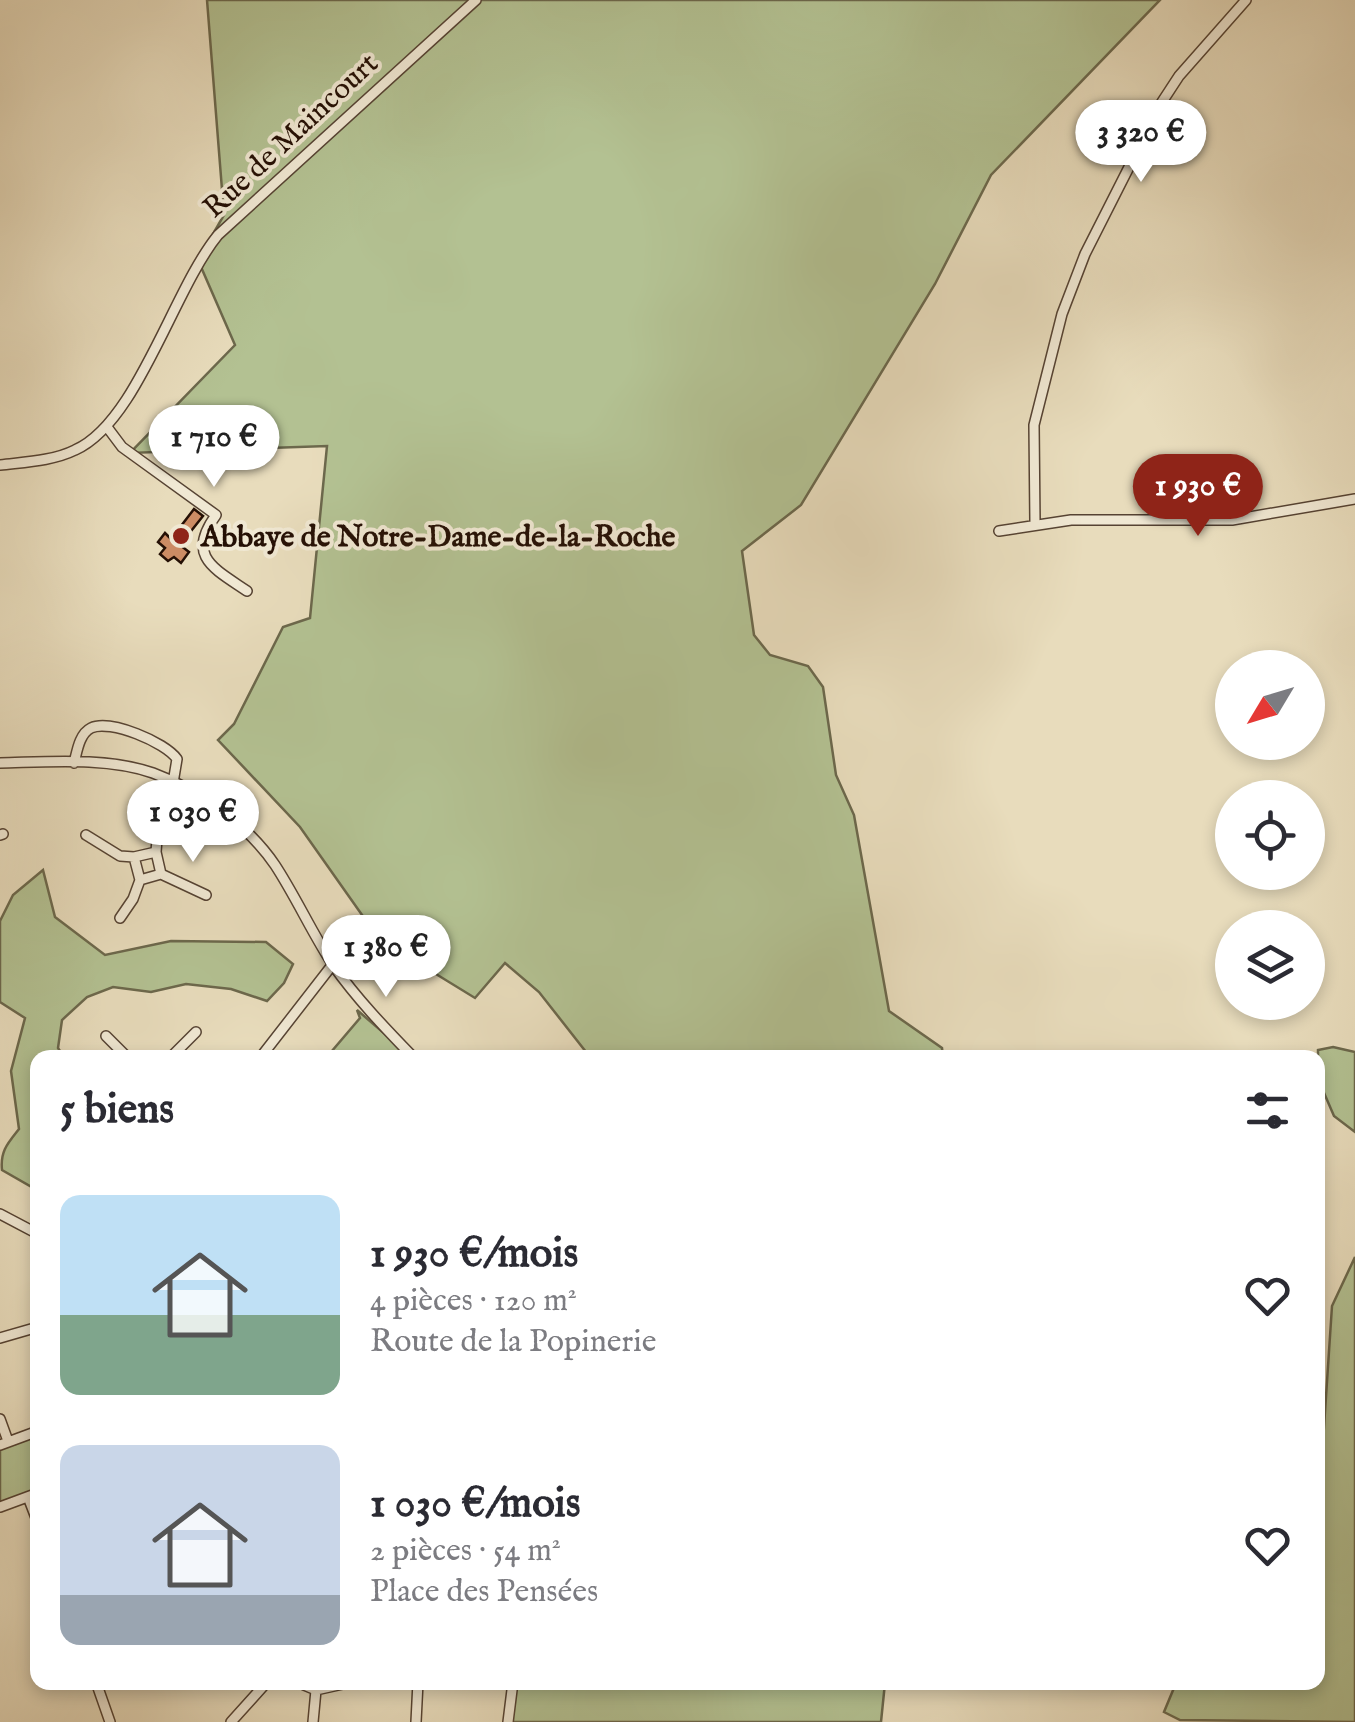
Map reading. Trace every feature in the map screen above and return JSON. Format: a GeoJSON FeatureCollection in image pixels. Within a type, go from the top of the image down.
{"type":"FeatureCollection","features":[{"type":"Feature","properties":{"kind":"street","name":"Rue de Maincourt"},"geometry":{"type":"LineString","coordinates":[[107,427],[125,401],[206,249],[236,217],[476,0]]}},
{"type":"Feature","properties":{"kind":"street"},"geometry":{"type":"LineString","coordinates":[[1035,523],[1034,425],[1073,280],[1149,126],[1179,76],[1246,0]]}},
{"type":"Feature","properties":{"kind":"street"},"geometry":{"type":"LineString","coordinates":[[0,465],[68,453],[107,427],[122,447],[216,515],[204,532],[202,550],[214,569],[247,591]]}},
{"type":"Feature","properties":{"kind":"street"},"geometry":{"type":"LineString","coordinates":[[999,532],[1035,523],[1232,520],[1355,499]]}},
{"type":"Feature","properties":{"kind":"street"},"geometry":{"type":"LineString","coordinates":[[74,763],[83,734],[92,728],[107,726],[168,747],[176,758],[173,783],[159,812],[156,852],[161,874]]}},
{"type":"Feature","properties":{"kind":"street"},"geometry":{"type":"LineString","coordinates":[[0,763],[74,763],[138,770],[173,783],[215,807],[248,834],[274,863],[333,964],[375,1018],[406,1050]]}},
{"type":"Feature","properties":{"kind":"street"},"geometry":{"type":"LineString","coordinates":[[86,835],[120,856],[156,852]]}},
{"type":"Feature","properties":{"kind":"street"},"geometry":{"type":"LineString","coordinates":[[120,918],[140,880],[134,857]]}},
{"type":"Feature","properties":{"kind":"street"},"geometry":{"type":"LineString","coordinates":[[140,880],[161,874],[206,895]]}},
{"type":"Feature","properties":{"kind":"street"},"geometry":{"type":"LineString","coordinates":[[266,1050],[333,964]]}},
{"type":"Feature","properties":{"kind":"street"},"geometry":{"type":"LineString","coordinates":[[178,1050],[196,1032]]}},
{"type":"Feature","properties":{"kind":"street"},"geometry":{"type":"LineString","coordinates":[[106,1036],[120,1050]]}},
{"type":"Feature","properties":{"kind":"street"},"geometry":{"type":"LineString","coordinates":[[0,1214],[30,1230]]}},
{"type":"Feature","properties":{"kind":"street"},"geometry":{"type":"LineString","coordinates":[[0,1338],[30,1329]]}},
{"type":"Feature","properties":{"kind":"street"},"geometry":{"type":"LineString","coordinates":[[0,1419],[4,1443],[30,1434]]}},
{"type":"Feature","properties":{"kind":"street"},"geometry":{"type":"LineString","coordinates":[[0,1507],[30,1496]]}},
{"type":"Feature","properties":{"kind":"street"},"geometry":{"type":"LineString","coordinates":[[99,1690],[110,1722]]}},
{"type":"Feature","properties":{"kind":"street"},"geometry":{"type":"LineString","coordinates":[[232,1722],[260,1690]]}},
{"type":"Feature","properties":{"kind":"street"},"geometry":{"type":"LineString","coordinates":[[313,1722],[316,1690]]}},
{"type":"Feature","properties":{"kind":"street"},"geometry":{"type":"LineString","coordinates":[[416,1722],[418,1690]]}},
{"type":"Feature","properties":{"kind":"street"},"geometry":{"type":"LineString","coordinates":[[508,1722],[512,1690]]}},
{"type":"Feature","properties":{"kind":"green space"},"geometry":{"type":"Polygon","coordinates":[[[207,0],[1160,0],[991,175],[935,284],[801,505],[742,551],[754,635],[770,655],[808,666],[823,687],[836,775],[854,815],[889,1011],[942,1050],[585,1050],[539,992],[505,963],[475,998],[379,939],[300,827],[218,740],[234,724],[283,627],[310,618],[327,446],[130,453],[235,345],[198,260],[224,215],[207,0]]]}},
{"type":"Feature","properties":{"kind":"green space"},"geometry":{"type":"Polygon","coordinates":[[[43,870],[55,917],[105,955],[171,941],[266,942],[293,964],[284,983],[267,1001],[231,989],[186,984],[151,992],[113,987],[87,997],[62,1020],[59,1050],[30,1050],[30,1186],[2,1170],[4,1152],[19,1129],[11,1071],[25,1018],[0,1002],[0,921],[13,895],[43,870]]]}},
{"type":"Feature","properties":{"kind":"green space"},"geometry":{"type":"Polygon","coordinates":[[[357,1010],[404,1050],[333,1050],[360,1018],[357,1010]]]}},
{"type":"Feature","properties":{"kind":"green space"},"geometry":{"type":"Polygon","coordinates":[[[1333,1047],[1355,1052],[1355,1132],[1334,1116],[1325,1095],[1325,1050],[1318,1050],[1333,1047]]]}},
{"type":"Feature","properties":{"kind":"green space"},"geometry":{"type":"Polygon","coordinates":[[[1355,1257],[1355,1722],[1180,1720],[1164,1712],[1173,1690],[1325,1690],[1325,1412],[1332,1306],[1355,1257]]]}},
{"type":"Feature","properties":{"kind":"green space"},"geometry":{"type":"Polygon","coordinates":[[[30,1437],[30,1492],[0,1503],[0,1448],[30,1437]]]}},
{"type":"Feature","properties":{"kind":"green space"},"geometry":{"type":"Polygon","coordinates":[[[514,1690],[884,1690],[881,1722],[512,1722],[514,1690]]]}},
{"type":"Feature","properties":{"kind":"building","name":"Abbaye de Notre-Dame-de-la-Roche"},"geometry":{"type":"Polygon","coordinates":[[[194,509],[203,516],[180,545],[189,552],[181,563],[174,557],[168,561],[160,554],[165,548],[158,542],[165,533],[171,539],[194,509]]]}},
{"type":"Feature","properties":{"kind":"place","name":"Abbaye de Notre-Dame-de-la-Roche"},"geometry":{"type":"Point","coordinates":[181,536]}}]}
